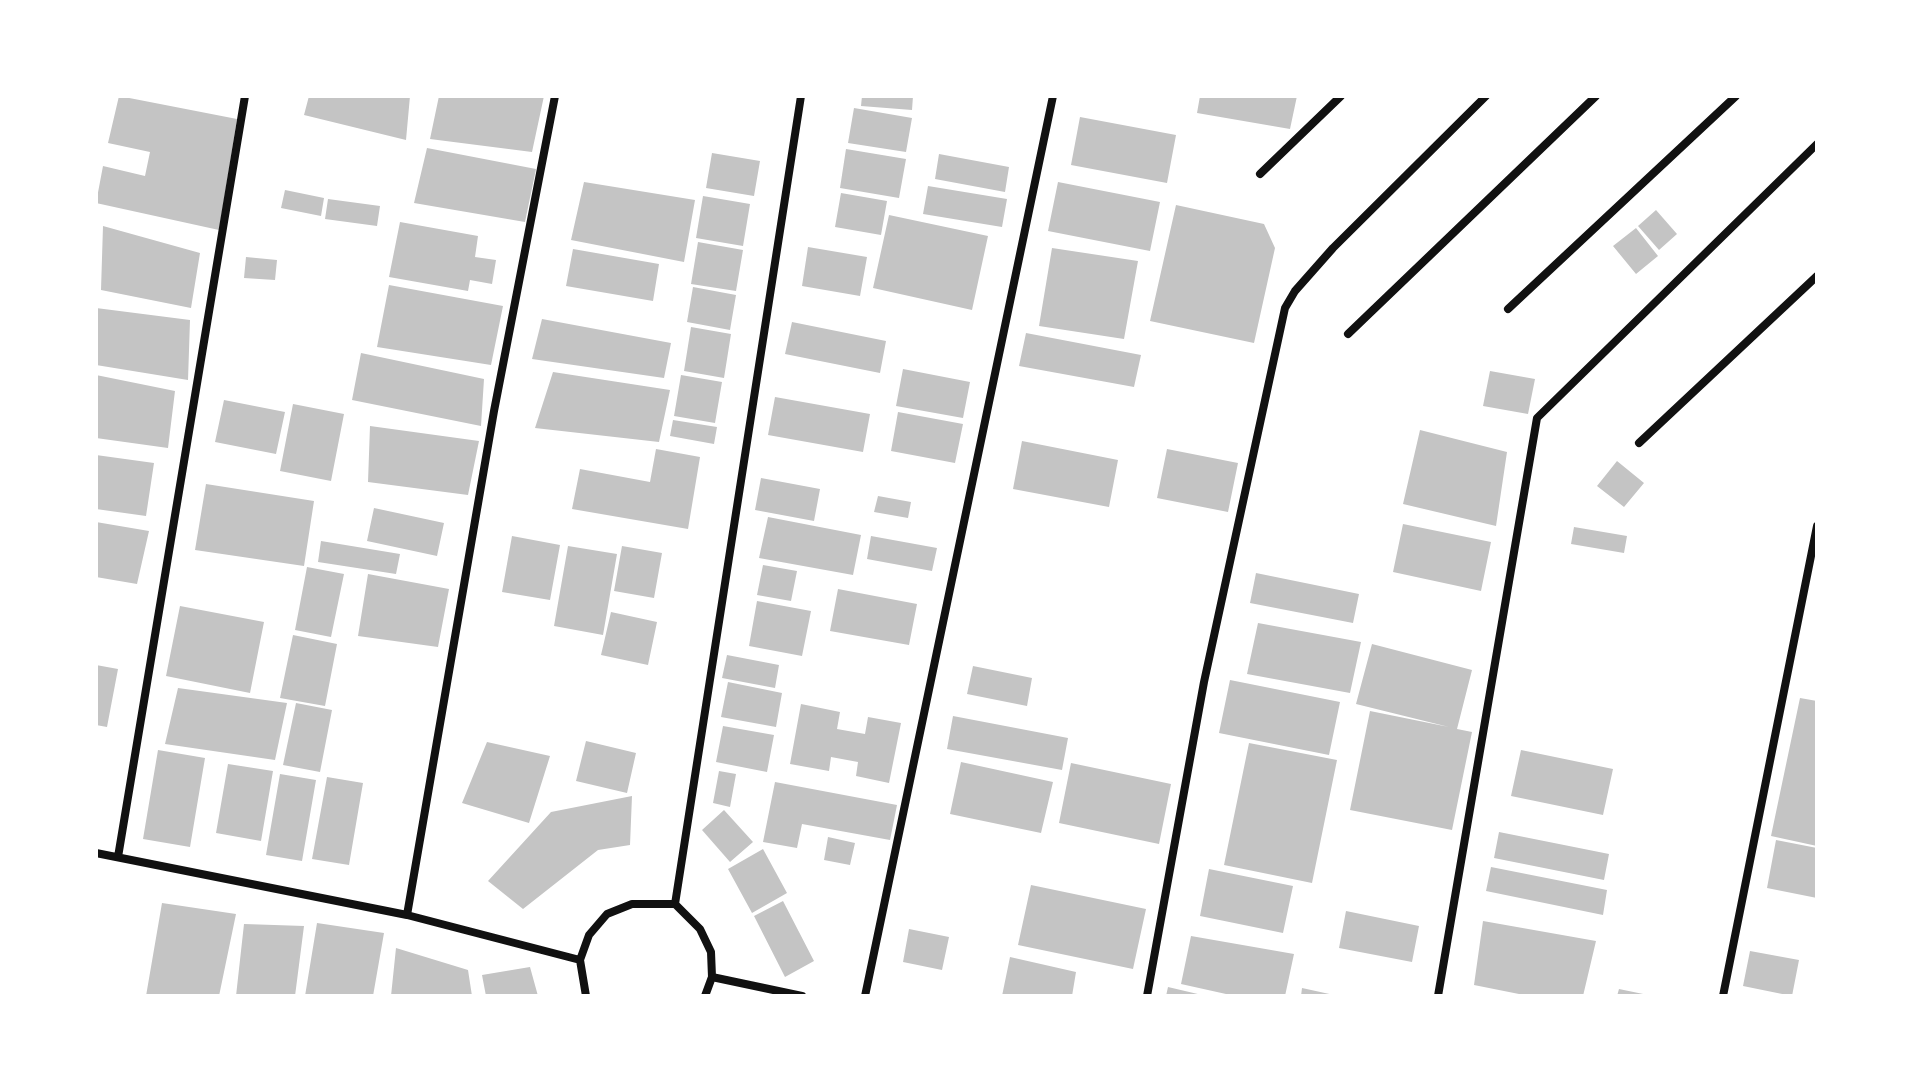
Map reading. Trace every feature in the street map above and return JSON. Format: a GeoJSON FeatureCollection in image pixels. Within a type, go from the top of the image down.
{"type":"FeatureCollection","features":[{"type":"Feature","properties":{"kind":"street"},"geometry":{"type":"LineString","coordinates":[[118,857],[245,96]]}},
{"type":"Feature","properties":{"kind":"street"},"geometry":{"type":"LineString","coordinates":[[407,915],[494,411],[555,96]]}},
{"type":"Feature","properties":{"kind":"street"},"geometry":{"type":"LineString","coordinates":[[675,904],[801,96]]}},
{"type":"Feature","properties":{"kind":"street"},"geometry":{"type":"LineString","coordinates":[[865,996],[1053,96]]}},
{"type":"Feature","properties":{"kind":"street"},"geometry":{"type":"LineString","coordinates":[[1260,174],[1341,96]]}},
{"type":"Feature","properties":{"kind":"street"},"geometry":{"type":"LineString","coordinates":[[1147,996],[1204,682],[1285,308],[1295,291],[1333,248],[1486,96]]}},
{"type":"Feature","properties":{"kind":"street"},"geometry":{"type":"LineString","coordinates":[[1348,334],[1596,96]]}},
{"type":"Feature","properties":{"kind":"street"},"geometry":{"type":"LineString","coordinates":[[1508,309],[1736,96]]}},
{"type":"Feature","properties":{"kind":"street"},"geometry":{"type":"LineString","coordinates":[[1438,996],[1537,418],[1817,144]]}},
{"type":"Feature","properties":{"kind":"street"},"geometry":{"type":"LineString","coordinates":[[1639,443],[1817,276]]}},
{"type":"Feature","properties":{"kind":"street"},"geometry":{"type":"LineString","coordinates":[[1723,996],[1817,526]]}},
{"type":"Feature","properties":{"kind":"street"},"geometry":{"type":"LineString","coordinates":[[96,853],[407,915],[580,960]]}},
{"type":"Feature","properties":{"kind":"street"},"geometry":{"type":"LineString","coordinates":[[586,996],[580,960],[589,935],[607,914],[632,904],[675,904],[700,929],[711,952],[712,977],[705,996]]}},
{"type":"Feature","properties":{"kind":"street"},"geometry":{"type":"LineString","coordinates":[[712,977],[802,996]]}},
{"type":"Feature","properties":{"kind":"building"},"geometry":{"type":"Polygon","coordinates":[[[119,96],[237,119],[219,230],[96,203],[103,166],[145,176],[150,152],[108,143],[119,96]]]}},
{"type":"Feature","properties":{"kind":"building"},"geometry":{"type":"Polygon","coordinates":[[[309,96],[410,96],[406,140],[304,115],[309,96]]]}},
{"type":"Feature","properties":{"kind":"building"},"geometry":{"type":"Polygon","coordinates":[[[439,96],[544,96],[532,152],[430,139],[439,96]]]}},
{"type":"Feature","properties":{"kind":"building"},"geometry":{"type":"Polygon","coordinates":[[[862,96],[913,96],[912,110],[861,106],[862,96]]]}},
{"type":"Feature","properties":{"kind":"building"},"geometry":{"type":"Polygon","coordinates":[[[1200,96],[1297,96],[1290,129],[1197,113],[1200,96]]]}},
{"type":"Feature","properties":{"kind":"building"},"geometry":{"type":"Polygon","coordinates":[[[854,108],[912,118],[906,152],[848,143],[854,108]]]}},
{"type":"Feature","properties":{"kind":"building"},"geometry":{"type":"Polygon","coordinates":[[[1080,117],[1176,135],[1167,183],[1071,165],[1080,117]]]}},
{"type":"Feature","properties":{"kind":"building"},"geometry":{"type":"Polygon","coordinates":[[[427,148],[536,169],[525,222],[414,203],[427,148]]]}},
{"type":"Feature","properties":{"kind":"building"},"geometry":{"type":"Polygon","coordinates":[[[846,149],[906,159],[899,198],[840,188],[846,149]]]}},
{"type":"Feature","properties":{"kind":"building"},"geometry":{"type":"Polygon","coordinates":[[[712,153],[760,161],[754,196],[706,188],[712,153]]]}},
{"type":"Feature","properties":{"kind":"building"},"geometry":{"type":"Polygon","coordinates":[[[939,154],[1009,167],[1005,192],[935,179],[939,154]]]}},
{"type":"Feature","properties":{"kind":"building"},"geometry":{"type":"Polygon","coordinates":[[[584,182],[695,200],[684,262],[571,240],[584,182]]]}},
{"type":"Feature","properties":{"kind":"building"},"geometry":{"type":"Polygon","coordinates":[[[1058,182],[1160,202],[1150,251],[1048,231],[1058,182]]]}},
{"type":"Feature","properties":{"kind":"building"},"geometry":{"type":"Polygon","coordinates":[[[928,186],[1007,199],[1002,227],[923,214],[928,186]]]}},
{"type":"Feature","properties":{"kind":"building"},"geometry":{"type":"Polygon","coordinates":[[[285,190],[324,198],[321,216],[281,208],[285,190]]]}},
{"type":"Feature","properties":{"kind":"building"},"geometry":{"type":"Polygon","coordinates":[[[841,193],[887,201],[881,235],[835,227],[841,193]]]}},
{"type":"Feature","properties":{"kind":"building"},"geometry":{"type":"Polygon","coordinates":[[[703,196],[750,204],[743,246],[696,238],[703,196]]]}},
{"type":"Feature","properties":{"kind":"building"},"geometry":{"type":"Polygon","coordinates":[[[328,199],[380,206],[377,226],[325,219],[328,199]]]}},
{"type":"Feature","properties":{"kind":"building"},"geometry":{"type":"Polygon","coordinates":[[[1176,205],[1264,224],[1275,248],[1254,343],[1150,321],[1176,205]]]}},
{"type":"Feature","properties":{"kind":"building"},"geometry":{"type":"Polygon","coordinates":[[[1656,210],[1677,234],[1659,250],[1638,226],[1656,210]]]}},
{"type":"Feature","properties":{"kind":"building"},"geometry":{"type":"Polygon","coordinates":[[[889,215],[988,236],[972,310],[873,288],[889,215]]]}},
{"type":"Feature","properties":{"kind":"building"},"geometry":{"type":"Polygon","coordinates":[[[400,222],[478,236],[475,257],[496,260],[492,284],[470,280],[468,291],[389,277],[400,222]]]}},
{"type":"Feature","properties":{"kind":"building"},"geometry":{"type":"Polygon","coordinates":[[[103,226],[200,253],[191,308],[101,290],[103,226]]]}},
{"type":"Feature","properties":{"kind":"building"},"geometry":{"type":"Polygon","coordinates":[[[1636,228],[1658,256],[1636,274],[1613,246],[1636,228]]]}},
{"type":"Feature","properties":{"kind":"building"},"geometry":{"type":"Polygon","coordinates":[[[698,242],[743,250],[736,291],[691,284],[698,242]]]}},
{"type":"Feature","properties":{"kind":"building"},"geometry":{"type":"Polygon","coordinates":[[[808,247],[867,257],[860,296],[802,286],[808,247]]]}},
{"type":"Feature","properties":{"kind":"building"},"geometry":{"type":"Polygon","coordinates":[[[1052,248],[1138,261],[1124,339],[1039,326],[1052,248]]]}},
{"type":"Feature","properties":{"kind":"building"},"geometry":{"type":"Polygon","coordinates":[[[573,249],[659,264],[653,301],[566,286],[573,249]]]}},
{"type":"Feature","properties":{"kind":"building"},"geometry":{"type":"Polygon","coordinates":[[[246,257],[277,260],[275,280],[244,278],[246,257]]]}},
{"type":"Feature","properties":{"kind":"building"},"geometry":{"type":"Polygon","coordinates":[[[389,285],[503,306],[491,365],[377,347],[389,285]]]}},
{"type":"Feature","properties":{"kind":"building"},"geometry":{"type":"Polygon","coordinates":[[[693,287],[736,295],[730,330],[687,322],[693,287]]]}},
{"type":"Feature","properties":{"kind":"building"},"geometry":{"type":"Polygon","coordinates":[[[96,308],[190,320],[188,380],[96,365],[96,308]]]}},
{"type":"Feature","properties":{"kind":"building"},"geometry":{"type":"Polygon","coordinates":[[[542,319],[671,343],[664,378],[532,359],[542,319]]]}},
{"type":"Feature","properties":{"kind":"building"},"geometry":{"type":"Polygon","coordinates":[[[792,322],[886,341],[880,373],[785,354],[792,322]]]}},
{"type":"Feature","properties":{"kind":"building"},"geometry":{"type":"Polygon","coordinates":[[[691,327],[731,334],[724,378],[684,371],[691,327]]]}},
{"type":"Feature","properties":{"kind":"building"},"geometry":{"type":"Polygon","coordinates":[[[1026,333],[1141,355],[1134,387],[1019,366],[1026,333]]]}},
{"type":"Feature","properties":{"kind":"building"},"geometry":{"type":"Polygon","coordinates":[[[361,353],[484,379],[481,426],[352,400],[361,353]]]}},
{"type":"Feature","properties":{"kind":"building"},"geometry":{"type":"Polygon","coordinates":[[[903,369],[970,382],[963,418],[896,406],[903,369]]]}},
{"type":"Feature","properties":{"kind":"building"},"geometry":{"type":"Polygon","coordinates":[[[1490,371],[1535,379],[1528,414],[1483,406],[1490,371]]]}},
{"type":"Feature","properties":{"kind":"building"},"geometry":{"type":"Polygon","coordinates":[[[553,372],[670,390],[659,442],[535,428],[553,372]]]}},
{"type":"Feature","properties":{"kind":"building"},"geometry":{"type":"Polygon","coordinates":[[[96,375],[175,391],[168,448],[96,438],[96,375]]]}},
{"type":"Feature","properties":{"kind":"building"},"geometry":{"type":"Polygon","coordinates":[[[681,375],[722,382],[715,423],[674,416],[681,375]]]}},
{"type":"Feature","properties":{"kind":"building"},"geometry":{"type":"Polygon","coordinates":[[[775,397],[870,414],[863,452],[768,435],[775,397]]]}},
{"type":"Feature","properties":{"kind":"building"},"geometry":{"type":"Polygon","coordinates":[[[224,400],[285,412],[276,454],[215,442],[224,400]]]}},
{"type":"Feature","properties":{"kind":"building"},"geometry":{"type":"Polygon","coordinates":[[[293,404],[344,414],[331,481],[280,471],[293,404]]]}},
{"type":"Feature","properties":{"kind":"building"},"geometry":{"type":"Polygon","coordinates":[[[898,412],[963,424],[955,463],[891,451],[898,412]]]}},
{"type":"Feature","properties":{"kind":"building"},"geometry":{"type":"Polygon","coordinates":[[[673,420],[717,427],[714,444],[670,436],[673,420]]]}},
{"type":"Feature","properties":{"kind":"building"},"geometry":{"type":"Polygon","coordinates":[[[370,426],[479,441],[468,495],[368,482],[370,426]]]}},
{"type":"Feature","properties":{"kind":"building"},"geometry":{"type":"Polygon","coordinates":[[[1420,430],[1507,452],[1496,526],[1403,504],[1420,430]]]}},
{"type":"Feature","properties":{"kind":"building"},"geometry":{"type":"Polygon","coordinates":[[[1022,441],[1118,460],[1109,507],[1013,489],[1022,441]]]}},
{"type":"Feature","properties":{"kind":"building"},"geometry":{"type":"Polygon","coordinates":[[[656,449],[700,457],[688,529],[572,509],[580,469],[650,482],[656,449]]]}},
{"type":"Feature","properties":{"kind":"building"},"geometry":{"type":"Polygon","coordinates":[[[1167,449],[1238,463],[1228,512],[1157,498],[1167,449]]]}},
{"type":"Feature","properties":{"kind":"building"},"geometry":{"type":"Polygon","coordinates":[[[96,455],[154,463],[146,516],[96,509],[96,455]]]}},
{"type":"Feature","properties":{"kind":"building"},"geometry":{"type":"Polygon","coordinates":[[[1617,461],[1644,483],[1624,507],[1597,486],[1617,461]]]}},
{"type":"Feature","properties":{"kind":"building"},"geometry":{"type":"Polygon","coordinates":[[[761,478],[820,489],[814,521],[755,510],[761,478]]]}},
{"type":"Feature","properties":{"kind":"building"},"geometry":{"type":"Polygon","coordinates":[[[206,484],[314,501],[304,566],[195,550],[206,484]]]}},
{"type":"Feature","properties":{"kind":"building"},"geometry":{"type":"Polygon","coordinates":[[[878,496],[911,502],[908,518],[874,512],[878,496]]]}},
{"type":"Feature","properties":{"kind":"building"},"geometry":{"type":"Polygon","coordinates":[[[374,508],[444,523],[437,556],[367,541],[374,508]]]}},
{"type":"Feature","properties":{"kind":"building"},"geometry":{"type":"Polygon","coordinates":[[[768,517],[861,535],[853,575],[759,558],[768,517]]]}},
{"type":"Feature","properties":{"kind":"building"},"geometry":{"type":"Polygon","coordinates":[[[96,522],[149,531],[137,584],[96,577],[96,522]]]}},
{"type":"Feature","properties":{"kind":"building"},"geometry":{"type":"Polygon","coordinates":[[[1403,524],[1491,542],[1481,591],[1393,572],[1403,524]]]}},
{"type":"Feature","properties":{"kind":"building"},"geometry":{"type":"Polygon","coordinates":[[[1574,527],[1627,536],[1624,553],[1571,544],[1574,527]]]}},
{"type":"Feature","properties":{"kind":"building"},"geometry":{"type":"Polygon","coordinates":[[[512,536],[560,545],[550,600],[502,592],[512,536]]]}},
{"type":"Feature","properties":{"kind":"building"},"geometry":{"type":"Polygon","coordinates":[[[871,536],[937,548],[932,571],[867,559],[871,536]]]}},
{"type":"Feature","properties":{"kind":"building"},"geometry":{"type":"Polygon","coordinates":[[[321,541],[400,554],[396,574],[318,562],[321,541]]]}},
{"type":"Feature","properties":{"kind":"building"},"geometry":{"type":"Polygon","coordinates":[[[568,546],[617,554],[603,635],[554,626],[568,546]]]}},
{"type":"Feature","properties":{"kind":"building"},"geometry":{"type":"Polygon","coordinates":[[[622,546],[662,553],[654,598],[614,591],[622,546]]]}},
{"type":"Feature","properties":{"kind":"building"},"geometry":{"type":"Polygon","coordinates":[[[763,565],[797,571],[791,601],[757,595],[763,565]]]}},
{"type":"Feature","properties":{"kind":"building"},"geometry":{"type":"Polygon","coordinates":[[[307,567],[344,574],[331,637],[295,630],[307,567]]]}},
{"type":"Feature","properties":{"kind":"building"},"geometry":{"type":"Polygon","coordinates":[[[1256,573],[1359,594],[1353,623],[1250,603],[1256,573]]]}},
{"type":"Feature","properties":{"kind":"building"},"geometry":{"type":"Polygon","coordinates":[[[368,574],[449,589],[438,647],[358,636],[368,574]]]}},
{"type":"Feature","properties":{"kind":"building"},"geometry":{"type":"Polygon","coordinates":[[[838,589],[917,604],[909,645],[830,631],[838,589]]]}},
{"type":"Feature","properties":{"kind":"building"},"geometry":{"type":"Polygon","coordinates":[[[757,601],[811,611],[802,656],[749,646],[757,601]]]}},
{"type":"Feature","properties":{"kind":"building"},"geometry":{"type":"Polygon","coordinates":[[[180,606],[264,622],[250,693],[166,676],[180,606]]]}},
{"type":"Feature","properties":{"kind":"building"},"geometry":{"type":"Polygon","coordinates":[[[611,612],[657,622],[648,665],[601,655],[611,612]]]}},
{"type":"Feature","properties":{"kind":"building"},"geometry":{"type":"Polygon","coordinates":[[[1258,623],[1361,642],[1350,693],[1247,674],[1258,623]]]}},
{"type":"Feature","properties":{"kind":"building"},"geometry":{"type":"Polygon","coordinates":[[[293,635],[337,644],[325,706],[280,698],[293,635]]]}},
{"type":"Feature","properties":{"kind":"building"},"geometry":{"type":"Polygon","coordinates":[[[1372,644],[1472,670],[1457,729],[1472,732],[1452,830],[1350,810],[1370,711],[1449,727],[1356,704],[1372,644]]]}},
{"type":"Feature","properties":{"kind":"building"},"geometry":{"type":"Polygon","coordinates":[[[727,655],[779,665],[775,688],[722,678],[727,655]]]}},
{"type":"Feature","properties":{"kind":"building"},"geometry":{"type":"Polygon","coordinates":[[[96,665],[118,669],[107,727],[96,725],[96,665]]]}},
{"type":"Feature","properties":{"kind":"building"},"geometry":{"type":"Polygon","coordinates":[[[973,666],[1032,678],[1027,706],[967,694],[973,666]]]}},
{"type":"Feature","properties":{"kind":"building"},"geometry":{"type":"Polygon","coordinates":[[[1230,680],[1340,702],[1329,755],[1219,733],[1230,680]]]}},
{"type":"Feature","properties":{"kind":"building"},"geometry":{"type":"Polygon","coordinates":[[[728,682],[782,693],[776,727],[721,717],[728,682]]]}},
{"type":"Feature","properties":{"kind":"building"},"geometry":{"type":"Polygon","coordinates":[[[178,688],[287,703],[275,760],[165,744],[178,688]]]}},
{"type":"Feature","properties":{"kind":"building"},"geometry":{"type":"Polygon","coordinates":[[[1800,698],[1817,701],[1817,846],[1771,836],[1800,698]]]}},
{"type":"Feature","properties":{"kind":"building"},"geometry":{"type":"Polygon","coordinates":[[[296,703],[332,710],[320,772],[283,765],[296,703]]]}},
{"type":"Feature","properties":{"kind":"building"},"geometry":{"type":"Polygon","coordinates":[[[801,704],[840,712],[837,729],[865,734],[868,717],[901,723],[889,783],[856,776],[858,762],[831,757],[829,771],[790,764],[801,704]]]}},
{"type":"Feature","properties":{"kind":"building"},"geometry":{"type":"Polygon","coordinates":[[[953,716],[1068,738],[1062,770],[947,749],[953,716]]]}},
{"type":"Feature","properties":{"kind":"building"},"geometry":{"type":"Polygon","coordinates":[[[723,726],[774,735],[767,772],[716,762],[723,726]]]}},
{"type":"Feature","properties":{"kind":"building"},"geometry":{"type":"Polygon","coordinates":[[[586,741],[636,753],[627,793],[576,781],[586,741]]]}},
{"type":"Feature","properties":{"kind":"building"},"geometry":{"type":"Polygon","coordinates":[[[487,742],[550,756],[529,823],[462,803],[487,742]]]}},
{"type":"Feature","properties":{"kind":"building"},"geometry":{"type":"Polygon","coordinates":[[[1249,743],[1337,760],[1312,883],[1224,865],[1249,743]]]}},
{"type":"Feature","properties":{"kind":"building"},"geometry":{"type":"Polygon","coordinates":[[[158,750],[205,758],[190,847],[143,839],[158,750]]]}},
{"type":"Feature","properties":{"kind":"building"},"geometry":{"type":"Polygon","coordinates":[[[1521,750],[1613,769],[1603,815],[1511,796],[1521,750]]]}},
{"type":"Feature","properties":{"kind":"building"},"geometry":{"type":"Polygon","coordinates":[[[961,762],[1053,782],[1041,833],[950,814],[961,762]]]}},
{"type":"Feature","properties":{"kind":"building"},"geometry":{"type":"Polygon","coordinates":[[[1071,763],[1171,784],[1159,844],[1059,823],[1071,763]]]}},
{"type":"Feature","properties":{"kind":"building"},"geometry":{"type":"Polygon","coordinates":[[[228,764],[273,771],[261,841],[216,833],[228,764]]]}},
{"type":"Feature","properties":{"kind":"building"},"geometry":{"type":"Polygon","coordinates":[[[719,771],[736,774],[730,807],[713,803],[719,771]]]}},
{"type":"Feature","properties":{"kind":"building"},"geometry":{"type":"Polygon","coordinates":[[[280,774],[316,780],[302,861],[266,855],[280,774]]]}},
{"type":"Feature","properties":{"kind":"building"},"geometry":{"type":"Polygon","coordinates":[[[327,777],[363,783],[349,865],[312,859],[327,777]]]}},
{"type":"Feature","properties":{"kind":"building"},"geometry":{"type":"Polygon","coordinates":[[[775,782],[897,805],[890,840],[802,824],[797,848],[763,842],[775,782]]]}},
{"type":"Feature","properties":{"kind":"building"},"geometry":{"type":"Polygon","coordinates":[[[632,796],[630,845],[598,850],[523,909],[488,881],[551,812],[632,796]]]}},
{"type":"Feature","properties":{"kind":"building"},"geometry":{"type":"Polygon","coordinates":[[[724,810],[753,842],[730,862],[702,830],[724,810]]]}},
{"type":"Feature","properties":{"kind":"building"},"geometry":{"type":"Polygon","coordinates":[[[1499,832],[1609,854],[1604,880],[1494,858],[1499,832]]]}},
{"type":"Feature","properties":{"kind":"building"},"geometry":{"type":"Polygon","coordinates":[[[828,837],[855,843],[850,865],[824,860],[828,837]]]}},
{"type":"Feature","properties":{"kind":"building"},"geometry":{"type":"Polygon","coordinates":[[[1776,840],[1817,848],[1817,898],[1767,888],[1776,840]]]}},
{"type":"Feature","properties":{"kind":"building"},"geometry":{"type":"Polygon","coordinates":[[[763,849],[787,893],[752,913],[728,869],[763,849]]]}},
{"type":"Feature","properties":{"kind":"building"},"geometry":{"type":"Polygon","coordinates":[[[1491,867],[1607,890],[1603,915],[1486,891],[1491,867]]]}},
{"type":"Feature","properties":{"kind":"building"},"geometry":{"type":"Polygon","coordinates":[[[1209,869],[1293,886],[1283,933],[1200,916],[1209,869]]]}},
{"type":"Feature","properties":{"kind":"building"},"geometry":{"type":"Polygon","coordinates":[[[1031,885],[1146,909],[1133,969],[1018,945],[1031,885]]]}},
{"type":"Feature","properties":{"kind":"building"},"geometry":{"type":"Polygon","coordinates":[[[783,901],[814,961],[785,977],[754,916],[783,901]]]}},
{"type":"Feature","properties":{"kind":"building"},"geometry":{"type":"Polygon","coordinates":[[[162,903],[236,914],[219,996],[146,996],[162,903]]]}},
{"type":"Feature","properties":{"kind":"building"},"geometry":{"type":"Polygon","coordinates":[[[1346,911],[1419,926],[1412,962],[1339,948],[1346,911]]]}},
{"type":"Feature","properties":{"kind":"building"},"geometry":{"type":"Polygon","coordinates":[[[1483,921],[1596,941],[1583,996],[1529,996],[1474,985],[1483,921]]]}},
{"type":"Feature","properties":{"kind":"building"},"geometry":{"type":"Polygon","coordinates":[[[317,923],[384,933],[373,996],[305,996],[317,923]]]}},
{"type":"Feature","properties":{"kind":"building"},"geometry":{"type":"Polygon","coordinates":[[[244,924],[304,926],[295,996],[236,996],[244,924]]]}},
{"type":"Feature","properties":{"kind":"building"},"geometry":{"type":"Polygon","coordinates":[[[909,929],[949,937],[942,970],[903,962],[909,929]]]}},
{"type":"Feature","properties":{"kind":"building"},"geometry":{"type":"Polygon","coordinates":[[[1191,936],[1294,954],[1285,996],[1235,996],[1181,984],[1191,936]]]}},
{"type":"Feature","properties":{"kind":"building"},"geometry":{"type":"Polygon","coordinates":[[[396,948],[468,970],[472,996],[391,996],[396,948]]]}},
{"type":"Feature","properties":{"kind":"building"},"geometry":{"type":"Polygon","coordinates":[[[1750,951],[1799,960],[1792,996],[1743,986],[1750,951]]]}},
{"type":"Feature","properties":{"kind":"building"},"geometry":{"type":"Polygon","coordinates":[[[1010,957],[1076,972],[1072,996],[1002,996],[1010,957]]]}},
{"type":"Feature","properties":{"kind":"building"},"geometry":{"type":"Polygon","coordinates":[[[530,967],[538,996],[486,996],[482,975],[530,967]]]}},
{"type":"Feature","properties":{"kind":"building"},"geometry":{"type":"Polygon","coordinates":[[[1168,987],[1202,995],[1202,996],[1166,996],[1168,987]]]}},
{"type":"Feature","properties":{"kind":"building"},"geometry":{"type":"Polygon","coordinates":[[[1302,988],[1334,995],[1334,996],[1301,996],[1302,988]]]}},
{"type":"Feature","properties":{"kind":"building"},"geometry":{"type":"Polygon","coordinates":[[[1619,989],[1648,995],[1648,996],[1617,996],[1619,989]]]}}]}
